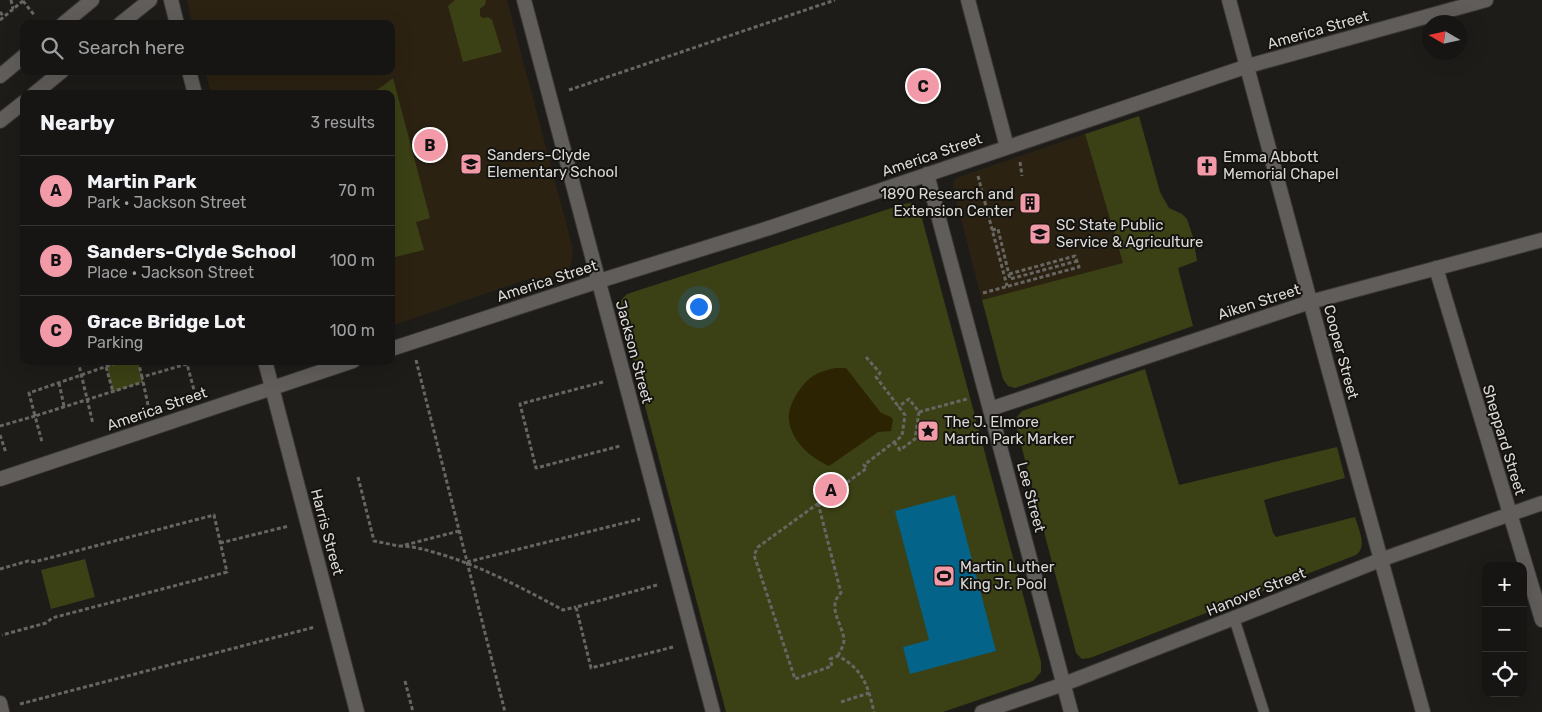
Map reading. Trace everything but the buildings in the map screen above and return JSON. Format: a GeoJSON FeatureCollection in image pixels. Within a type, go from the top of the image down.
{"type":"FeatureCollection","features":[{"type":"Feature","properties":{"kind":"street"},"geometry":{"type":"LineString","coordinates":[[68,20],[92,0]]}},
{"type":"Feature","properties":{"kind":"street"},"geometry":{"type":"LineString","coordinates":[[125,20],[150,0]]}},
{"type":"Feature","properties":{"kind":"street"},"geometry":{"type":"LineString","coordinates":[[171,0],[176,20]]}},
{"type":"Feature","properties":{"kind":"street","name":"Jackson Street"},"geometry":{"type":"LineString","coordinates":[[524,0],[713,712]]}},
{"type":"Feature","properties":{"kind":"street"},"geometry":{"type":"LineString","coordinates":[[968,0],[1007,147]]}},
{"type":"Feature","properties":{"kind":"street","name":"Cooper Street"},"geometry":{"type":"LineString","coordinates":[[1229,0],[1380,560],[1423,712]]}},
{"type":"Feature","properties":{"kind":"street","name":"America Street"},"geometry":{"type":"LineString","coordinates":[[395,348],[769,228],[1248,66],[1486,0]]}},
{"type":"Feature","properties":{"kind":"street"},"geometry":{"type":"LineString","coordinates":[[0,76],[20,59]]}},
{"type":"Feature","properties":{"kind":"street"},"geometry":{"type":"LineString","coordinates":[[39,90],[57,75]]}},
{"type":"Feature","properties":{"kind":"street"},"geometry":{"type":"LineString","coordinates":[[190,75],[194,90]]}},
{"type":"Feature","properties":{"kind":"street"},"geometry":{"type":"LineString","coordinates":[[0,121],[20,105]]}},
{"type":"Feature","properties":{"kind":"street","name":"Lee Street"},"geometry":{"type":"LineString","coordinates":[[928,174],[1071,712]]}},
{"type":"Feature","properties":{"kind":"street","name":"Aiken Street"},"geometry":{"type":"LineString","coordinates":[[990,410],[1310,302],[1542,240]]}},
{"type":"Feature","properties":{"kind":"street","name":"Sheppard Street"},"geometry":{"type":"LineString","coordinates":[[1436,268],[1542,620]]}},
{"type":"Feature","properties":{"kind":"street","name":"Harris Street"},"geometry":{"type":"LineString","coordinates":[[266,365],[357,712]]}},
{"type":"Feature","properties":{"kind":"street","name":"America Street"},"geometry":{"type":"LineString","coordinates":[[0,480],[341,365]]}},
{"type":"Feature","properties":{"kind":"street","name":"Hanover Street"},"geometry":{"type":"LineString","coordinates":[[982,712],[1064,684],[1380,560],[1542,503]]}},
{"type":"Feature","properties":{"kind":"street"},"geometry":{"type":"LineString","coordinates":[[0,703],[2,712]]}},
{"type":"Feature","properties":{"kind":"lane"},"geometry":{"type":"LineString","coordinates":[[1234,618],[1264,712]]}},
{"type":"Feature","properties":{"kind":"path"},"geometry":{"type":"LineString","coordinates":[[11,0],[13,9]]}},
{"type":"Feature","properties":{"kind":"path"},"geometry":{"type":"LineString","coordinates":[[0,20],[24,0],[35,16]]}},
{"type":"Feature","properties":{"kind":"path"},"geometry":{"type":"LineString","coordinates":[[569,90],[835,0]]}},
{"type":"Feature","properties":{"kind":"path"},"geometry":{"type":"LineString","coordinates":[[0,12],[4,17]]}},
{"type":"Feature","properties":{"kind":"path"},"geometry":{"type":"LineString","coordinates":[[1020,162],[1022,176]]}},
{"type":"Feature","properties":{"kind":"path"},"geometry":{"type":"LineString","coordinates":[[978,175],[1007,286]]}},
{"type":"Feature","properties":{"kind":"path"},"geometry":{"type":"LineString","coordinates":[[983,293],[1079,267],[1075,256],[1009,274],[998,229],[992,230]]}},
{"type":"Feature","properties":{"kind":"path"},"geometry":{"type":"LineString","coordinates":[[866,356],[880,373],[876,376],[905,415],[902,436],[864,465],[866,468],[758,547],[754,559],[795,679],[832,666],[830,658],[838,656],[852,664],[861,674],[869,692],[874,712]]}},
{"type":"Feature","properties":{"kind":"path"},"geometry":{"type":"LineString","coordinates":[[416,360],[505,712]]}},
{"type":"Feature","properties":{"kind":"path"},"geometry":{"type":"LineString","coordinates":[[79,365],[93,424]]}},
{"type":"Feature","properties":{"kind":"path"},"geometry":{"type":"LineString","coordinates":[[42,442],[29,393],[111,365]]}},
{"type":"Feature","properties":{"kind":"path"},"geometry":{"type":"LineString","coordinates":[[139,365],[148,405]]}},
{"type":"Feature","properties":{"kind":"path"},"geometry":{"type":"LineString","coordinates":[[142,377],[184,365]]}},
{"type":"Feature","properties":{"kind":"path"},"geometry":{"type":"LineString","coordinates":[[187,365],[194,390]]}},
{"type":"Feature","properties":{"kind":"path"},"geometry":{"type":"LineString","coordinates":[[106,367],[113,392]]}},
{"type":"Feature","properties":{"kind":"path"},"geometry":{"type":"LineString","coordinates":[[0,426],[143,382]]}},
{"type":"Feature","properties":{"kind":"path"},"geometry":{"type":"LineString","coordinates":[[603,382],[520,404],[536,468],[620,446]]}},
{"type":"Feature","properties":{"kind":"path"},"geometry":{"type":"LineString","coordinates":[[59,383],[64,406]]}},
{"type":"Feature","properties":{"kind":"path"},"geometry":{"type":"LineString","coordinates":[[894,442],[900,450],[915,439],[918,412],[909,399],[898,407]]}},
{"type":"Feature","properties":{"kind":"path"},"geometry":{"type":"LineString","coordinates":[[918,412],[967,399]]}},
{"type":"Feature","properties":{"kind":"path"},"geometry":{"type":"LineString","coordinates":[[0,435],[6,454]]}},
{"type":"Feature","properties":{"kind":"path"},"geometry":{"type":"LineString","coordinates":[[358,478],[374,541],[399,546],[412,546],[467,562],[563,610],[657,585]]}},
{"type":"Feature","properties":{"kind":"path"},"geometry":{"type":"LineString","coordinates":[[818,503],[841,593],[838,596],[835,612],[844,639],[838,656]]}},
{"type":"Feature","properties":{"kind":"path"},"geometry":{"type":"LineString","coordinates":[[0,568],[28,561],[34,562],[214,515],[227,572],[52,618],[46,623],[2,635]]}},
{"type":"Feature","properties":{"kind":"path"},"geometry":{"type":"LineString","coordinates":[[467,562],[640,519]]}},
{"type":"Feature","properties":{"kind":"path"},"geometry":{"type":"LineString","coordinates":[[220,543],[289,526]]}},
{"type":"Feature","properties":{"kind":"path"},"geometry":{"type":"LineString","coordinates":[[399,546],[459,531]]}},
{"type":"Feature","properties":{"kind":"path"},"geometry":{"type":"LineString","coordinates":[[576,607],[591,668],[673,647]]}},
{"type":"Feature","properties":{"kind":"path"},"geometry":{"type":"LineString","coordinates":[[20,704],[315,627]]}},
{"type":"Feature","properties":{"kind":"path"},"geometry":{"type":"LineString","coordinates":[[405,681],[413,712]]}},
{"type":"Feature","properties":{"kind":"path"},"geometry":{"type":"LineString","coordinates":[[841,702],[869,692]]}},
{"type":"Feature","properties":{"kind":"shaded area","name":"Sanders-Clyde Elementary School"},"geometry":{"type":"Polygon","coordinates":[[[187,0],[507,0],[569,234],[573,252],[570,270],[543,282],[531,278],[395,325],[395,90],[210,90],[206,75],[395,75],[395,20],[191,20],[187,0]]]}},
{"type":"Feature","properties":{"kind":"shaded area","name":"SC State Public Service & Agriculture"},"geometry":{"type":"Polygon","coordinates":[[[1085,134],[1123,263],[982,300],[953,189],[954,180],[1085,134]]]}},
{"type":"Feature","properties":{"kind":"green space"},"geometry":{"type":"Polygon","coordinates":[[[455,0],[486,0],[485,5],[480,9],[480,16],[483,18],[488,17],[492,20],[502,52],[463,62],[448,6],[455,0]]]}},
{"type":"Feature","properties":{"kind":"green space"},"geometry":{"type":"Polygon","coordinates":[[[393,78],[430,218],[416,222],[424,250],[395,257],[395,90],[376,90],[393,78]]]}},
{"type":"Feature","properties":{"kind":"green space"},"geometry":{"type":"Polygon","coordinates":[[[1139,116],[1160,192],[1169,208],[1182,214],[1187,219],[1193,237],[1197,261],[1178,268],[1193,326],[1015,388],[1008,386],[1003,379],[982,300],[1123,263],[1085,134],[1139,116]]]}},
{"type":"Feature","properties":{"kind":"green space"},"geometry":{"type":"Polygon","coordinates":[[[912,203],[920,211],[1041,662],[1041,672],[1033,681],[943,712],[726,712],[622,319],[621,300],[627,294],[912,203]]]}},
{"type":"Feature","properties":{"kind":"green space"},"geometry":{"type":"Polygon","coordinates":[[[111,365],[139,365],[143,382],[113,392],[106,367],[111,365]]]}},
{"type":"Feature","properties":{"kind":"green space"},"geometry":{"type":"Polygon","coordinates":[[[1145,369],[1179,485],[1337,447],[1345,478],[1264,500],[1273,533],[1276,537],[1355,517],[1362,542],[1360,552],[1090,658],[1082,659],[1076,653],[1015,422],[1022,411],[1145,369]]]}},
{"type":"Feature","properties":{"kind":"green space"},"geometry":{"type":"Polygon","coordinates":[[[85,559],[95,597],[51,609],[41,570],[85,559]]]}},
{"type":"Feature","properties":{"kind":"sand"},"geometry":{"type":"Polygon","coordinates":[[[835,368],[846,368],[881,413],[891,417],[893,420],[891,431],[878,432],[829,466],[815,458],[798,442],[791,428],[789,414],[796,396],[808,380],[818,373],[835,368]]]}},
{"type":"Feature","properties":{"kind":"water","name":"Martin Luther King Jr. Pool"},"geometry":{"type":"Polygon","coordinates":[[[955,495],[996,651],[910,674],[903,647],[929,640],[895,511],[955,495]]]}},
{"type":"Feature","properties":{"kind":"place","name":"Grace Bridge Lot"},"geometry":{"type":"Point","coordinates":[923,86]}},
{"type":"Feature","properties":{"kind":"place","name":"Sanders-Clyde School"},"geometry":{"type":"Point","coordinates":[430,145]}},
{"type":"Feature","properties":{"kind":"place","name":"Sanders-Clyde Elementary School"},"geometry":{"type":"Point","coordinates":[471,164]}},
{"type":"Feature","properties":{"kind":"place","name":"Emma Abbott Memorial Chapel"},"geometry":{"type":"Point","coordinates":[1207,166]}},
{"type":"Feature","properties":{"kind":"place","name":"1890 Research and Extension Center"},"geometry":{"type":"Point","coordinates":[1030,203]}},
{"type":"Feature","properties":{"kind":"place","name":"SC State Public Service & Agriculture"},"geometry":{"type":"Point","coordinates":[1040,234]}},
{"type":"Feature","properties":{"kind":"place","name":"The J. Elmore Martin Park Marker"},"geometry":{"type":"Point","coordinates":[928,431]}},
{"type":"Feature","properties":{"kind":"place","name":"Martin Park"},"geometry":{"type":"Point","coordinates":[831,490]}},
{"type":"Feature","properties":{"kind":"place","name":"Martin Luther King Jr. Pool"},"geometry":{"type":"Point","coordinates":[944,576]}}]}
